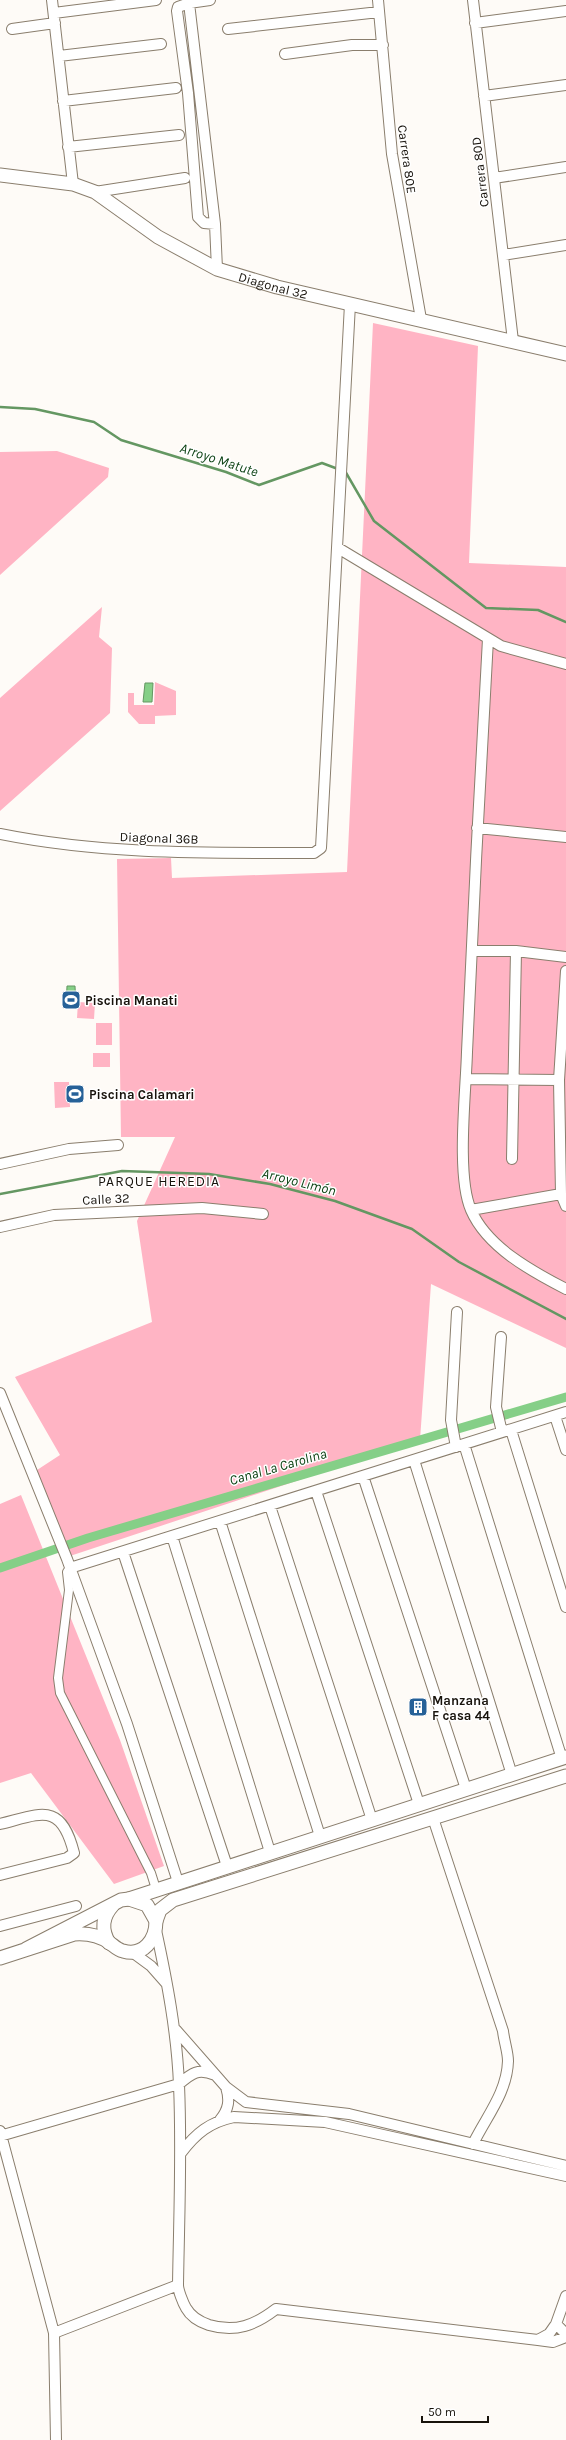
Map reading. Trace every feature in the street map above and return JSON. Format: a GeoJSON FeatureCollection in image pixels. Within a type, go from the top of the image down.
{"type":"FeatureCollection","features":[{"type":"Feature","properties":{"kind":"street"},"geometry":{"type":"LineString","coordinates":[[52,0],[73,184]]}},
{"type":"Feature","properties":{"kind":"street"},"geometry":{"type":"LineString","coordinates":[[12,29],[54,18],[95,4],[156,0]]}},
{"type":"Feature","properties":{"kind":"street"},"geometry":{"type":"LineString","coordinates":[[210,0],[189,3],[178,7],[177,11],[188,93],[198,217],[204,223],[216,224]]}},
{"type":"Feature","properties":{"kind":"street","name":"Carrera 80E"},"geometry":{"type":"LineString","coordinates":[[378,0],[392,154],[420,319]]}},
{"type":"Feature","properties":{"kind":"street","name":"Carrera 80D"},"geometry":{"type":"LineString","coordinates":[[473,0],[513,341]]}},
{"type":"Feature","properties":{"kind":"street"},"geometry":{"type":"LineString","coordinates":[[189,3],[216,224],[217,269]]}},
{"type":"Feature","properties":{"kind":"street"},"geometry":{"type":"LineString","coordinates":[[475,23],[566,11]]}},
{"type":"Feature","properties":{"kind":"street"},"geometry":{"type":"LineString","coordinates":[[228,29],[379,12]]}},
{"type":"Feature","properties":{"kind":"street"},"geometry":{"type":"LineString","coordinates":[[58,56],[161,44]]}},
{"type":"Feature","properties":{"kind":"street"},"geometry":{"type":"LineString","coordinates":[[285,54],[352,44],[383,45]]}},
{"type":"Feature","properties":{"kind":"street"},"geometry":{"type":"LineString","coordinates":[[484,96],[566,85]]}},
{"type":"Feature","properties":{"kind":"street"},"geometry":{"type":"LineString","coordinates":[[63,100],[176,88]]}},
{"type":"Feature","properties":{"kind":"street"},"geometry":{"type":"LineString","coordinates":[[68,147],[179,135]]}},
{"type":"Feature","properties":{"kind":"street"},"geometry":{"type":"LineString","coordinates":[[494,178],[566,167]]}},
{"type":"Feature","properties":{"kind":"street","name":"Diagonal 32"},"geometry":{"type":"LineString","coordinates":[[0,175],[73,184],[95,192],[158,237],[217,269],[277,287],[566,354]]}},
{"type":"Feature","properties":{"kind":"street"},"geometry":{"type":"LineString","coordinates":[[95,192],[185,178]]}},
{"type":"Feature","properties":{"kind":"street"},"geometry":{"type":"LineString","coordinates":[[502,255],[566,245]]}},
{"type":"Feature","properties":{"kind":"street"},"geometry":{"type":"LineString","coordinates":[[350,304],[338,548],[501,646],[566,664]]}},
{"type":"Feature","properties":{"kind":"street","name":"Diagonal 36B"},"geometry":{"type":"LineString","coordinates":[[0,834],[50,844],[156,853],[318,852],[322,843],[338,548]]}},
{"type":"Feature","properties":{"kind":"street"},"geometry":{"type":"LineString","coordinates":[[488,639],[477,828],[466,1079],[463,1160],[466,1194],[470,1210],[486,1235],[518,1260],[565,1286]]}},
{"type":"Feature","properties":{"kind":"street"},"geometry":{"type":"LineString","coordinates":[[477,828],[566,837]]}},
{"type":"Feature","properties":{"kind":"street"},"geometry":{"type":"LineString","coordinates":[[472,951],[516,951],[566,957]]}},
{"type":"Feature","properties":{"kind":"street"},"geometry":{"type":"LineString","coordinates":[[512,1159],[516,951]]}},
{"type":"Feature","properties":{"kind":"street"},"geometry":{"type":"LineString","coordinates":[[566,971],[559,1080],[560,1194],[566,1206]]}},
{"type":"Feature","properties":{"kind":"street"},"geometry":{"type":"LineString","coordinates":[[466,1079],[559,1080]]}},
{"type":"Feature","properties":{"kind":"street"},"geometry":{"type":"LineString","coordinates":[[0,1164],[69,1149],[118,1145]]}},
{"type":"Feature","properties":{"kind":"street"},"geometry":{"type":"LineString","coordinates":[[470,1210],[560,1194]]}},
{"type":"Feature","properties":{"kind":"street","name":"Calle 32"},"geometry":{"type":"LineString","coordinates":[[0,1227],[54,1215],[70,1214],[202,1208],[263,1214]]}},
{"type":"Feature","properties":{"kind":"street"},"geometry":{"type":"LineString","coordinates":[[26,1949],[113,1904],[564,1758],[460,1446],[454,1435],[451,1420],[457,1312]]}},
{"type":"Feature","properties":{"kind":"street"},"geometry":{"type":"LineString","coordinates":[[500,1336],[496,1407],[499,1420],[506,1431],[566,1607]]}},
{"type":"Feature","properties":{"kind":"street"},"geometry":{"type":"LineString","coordinates":[[0,1393],[50,1516],[127,1724],[178,1882]]}},
{"type":"Feature","properties":{"kind":"street"},"geometry":{"type":"LineString","coordinates":[[68,1563],[123,1552],[566,1412]]}},
{"type":"Feature","properties":{"kind":"street"},"geometry":{"type":"LineString","coordinates":[[555,1416],[566,1450]]}},
{"type":"Feature","properties":{"kind":"street"},"geometry":{"type":"LineString","coordinates":[[414,1460],[512,1774]]}},
{"type":"Feature","properties":{"kind":"street"},"geometry":{"type":"LineString","coordinates":[[363,1476],[466,1789]]}},
{"type":"Feature","properties":{"kind":"street"},"geometry":{"type":"LineString","coordinates":[[316,1491],[419,1804]]}},
{"type":"Feature","properties":{"kind":"street"},"geometry":{"type":"LineString","coordinates":[[270,1506],[372,1820]]}},
{"type":"Feature","properties":{"kind":"street"},"geometry":{"type":"LineString","coordinates":[[220,1522],[320,1836]]}},
{"type":"Feature","properties":{"kind":"street"},"geometry":{"type":"LineString","coordinates":[[172,1536],[270,1852]]}},
{"type":"Feature","properties":{"kind":"street"},"geometry":{"type":"LineString","coordinates":[[123,1552],[227,1866]]}},
{"type":"Feature","properties":{"kind":"street"},"geometry":{"type":"LineString","coordinates":[[68,1563],[67,1572],[70,1590],[58,1678],[60,1693],[151,1873],[156,1889]]}},
{"type":"Feature","properties":{"kind":"street"},"geometry":{"type":"LineString","coordinates":[[534,1768],[540,1785]]}},
{"type":"Feature","properties":{"kind":"street"},"geometry":{"type":"LineString","coordinates":[[0,1958],[74,1934],[84,1933],[97,1936],[123,1952],[132,1952],[147,1946],[156,1925],[160,1910],[173,1900],[566,1776]]}},
{"type":"Feature","properties":{"kind":"street"},"geometry":{"type":"LineString","coordinates":[[0,1824],[40,1814],[52,1815],[58,1819],[70,1838],[74,1853],[67,1858],[0,1875]]}},
{"type":"Feature","properties":{"kind":"street"},"geometry":{"type":"LineString","coordinates":[[433,1818],[502,2031],[508,2060],[506,2078],[496,2103],[473,2144]]}},
{"type":"Feature","properties":{"kind":"street"},"geometry":{"type":"LineString","coordinates":[[130,1899],[147,1905],[156,1925],[176,2030],[181,2153],[178,2285],[186,2308],[198,2322],[229,2330],[239,2329],[261,2320],[276,2309],[553,2342],[566,2336],[556,2324]]}},
{"type":"Feature","properties":{"kind":"street"},"geometry":{"type":"LineString","coordinates":[[109,1942],[103,1927],[107,1911],[113,1904]]}},
{"type":"Feature","properties":{"kind":"street"},"geometry":{"type":"LineString","coordinates":[[0,1926],[76,1906]]}},
{"type":"Feature","properties":{"kind":"street"},"geometry":{"type":"LineString","coordinates":[[132,1952],[151,1966],[166,1983]]}},
{"type":"Feature","properties":{"kind":"street"},"geometry":{"type":"LineString","coordinates":[[176,2030],[226,2087],[246,2102],[349,2114],[566,2166]]}},
{"type":"Feature","properties":{"kind":"street"},"geometry":{"type":"LineString","coordinates":[[56,2440],[54,2333],[0,2134],[179,2084],[194,2071],[201,2070],[216,2075]]}},
{"type":"Feature","properties":{"kind":"street"},"geometry":{"type":"LineString","coordinates":[[220,2120],[230,2098],[226,2087]]}},
{"type":"Feature","properties":{"kind":"street"},"geometry":{"type":"LineString","coordinates":[[181,2153],[197,2132],[220,2120],[234,2117],[325,2122],[566,2176]]}},
{"type":"Feature","properties":{"kind":"street"},"geometry":{"type":"LineString","coordinates":[[54,2333],[178,2285]]}},
{"type":"Feature","properties":{"kind":"street"},"geometry":{"type":"LineString","coordinates":[[538,2340],[548,2334],[556,2324],[566,2296]]}},
{"type":"Feature","properties":{"kind":"shaded area"},"geometry":{"type":"Polygon","coordinates":[[[373,323],[478,346],[469,563],[566,567],[566,1348],[431,1284],[420,1440],[70,1556],[37,1470],[60,1455],[15,1377],[152,1322],[137,1221],[175,1137],[121,1137],[117,859],[171,858],[172,878],[347,872],[373,323]]]}},
{"type":"Feature","properties":{"kind":"shaded area"},"geometry":{"type":"Polygon","coordinates":[[[57,451],[109,468],[108,477],[0,575],[0,452],[57,451]]]}},
{"type":"Feature","properties":{"kind":"shaded area"},"geometry":{"type":"Polygon","coordinates":[[[102,607],[99,637],[112,648],[110,713],[0,811],[0,698],[102,607]]]}},
{"type":"Feature","properties":{"kind":"shaded area"},"geometry":{"type":"Polygon","coordinates":[[[155,682],[176,691],[176,715],[155,716],[155,724],[139,724],[128,712],[128,693],[134,693],[134,705],[154,705],[155,682]]]}},
{"type":"Feature","properties":{"kind":"shaded area"},"geometry":{"type":"Polygon","coordinates":[[[145,683],[153,683],[152,702],[143,702],[145,683]]]}},
{"type":"Feature","properties":{"kind":"shaded area","name":"Piscina Manati"},"geometry":{"type":"Polygon","coordinates":[[[67,986],[75,986],[76,1007],[66,1007],[67,986]]]}},
{"type":"Feature","properties":{"kind":"shaded area"},"geometry":{"type":"Polygon","coordinates":[[[78,1002],[95,1003],[94,1019],[77,1018],[78,1002]]]}},
{"type":"Feature","properties":{"kind":"shaded area"},"geometry":{"type":"Polygon","coordinates":[[[96,1023],[112,1023],[112,1045],[96,1045],[96,1023]]]}},
{"type":"Feature","properties":{"kind":"shaded area"},"geometry":{"type":"Polygon","coordinates":[[[93,1053],[110,1053],[110,1067],[93,1067],[93,1053]]]}},
{"type":"Feature","properties":{"kind":"shaded area"},"geometry":{"type":"Polygon","coordinates":[[[54,1082],[69,1082],[70,1107],[55,1108],[54,1082]]]}},
{"type":"Feature","properties":{"kind":"shaded area"},"geometry":{"type":"Polygon","coordinates":[[[21,1495],[120,1740],[164,1866],[114,1884],[31,1773],[0,1783],[0,1504],[21,1495]]]}},
{"type":"Feature","properties":{"kind":"waterway","name":"Arroyo Matute"},"geometry":{"type":"LineString","coordinates":[[0,407],[35,409],[94,422],[121,440],[226,472],[259,485],[322,463],[338,469]]}},
{"type":"Feature","properties":{"kind":"waterway","name":"Arroyo Matute"},"geometry":{"type":"LineString","coordinates":[[345,471],[374,521],[486,608],[538,610],[566,622]]}},
{"type":"Feature","properties":{"kind":"waterway","name":"Arroyo Limón"},"geometry":{"type":"LineString","coordinates":[[0,1194],[122,1171],[209,1174],[270,1184],[335,1201],[412,1229],[459,1262],[566,1319]]}},
{"type":"Feature","properties":{"kind":"waterway","name":"Canal La Carolina"},"geometry":{"type":"LineString","coordinates":[[0,1568],[88,1538],[566,1397]]}},
{"type":"Feature","properties":{"kind":"place","name":"Piscina Manati"},"geometry":{"type":"Point","coordinates":[71,1000]}},
{"type":"Feature","properties":{"kind":"place","name":"Piscina Calamari"},"geometry":{"type":"Point","coordinates":[75,1094]}},
{"type":"Feature","properties":{"kind":"place","name":"Manzana F casa 44"},"geometry":{"type":"Point","coordinates":[418,1707]}},
{"type":"Feature","properties":{"kind":"district","name":"PARQUE HEREDIA"},"geometry":{"type":"Point","coordinates":[159,1181]}}]}
